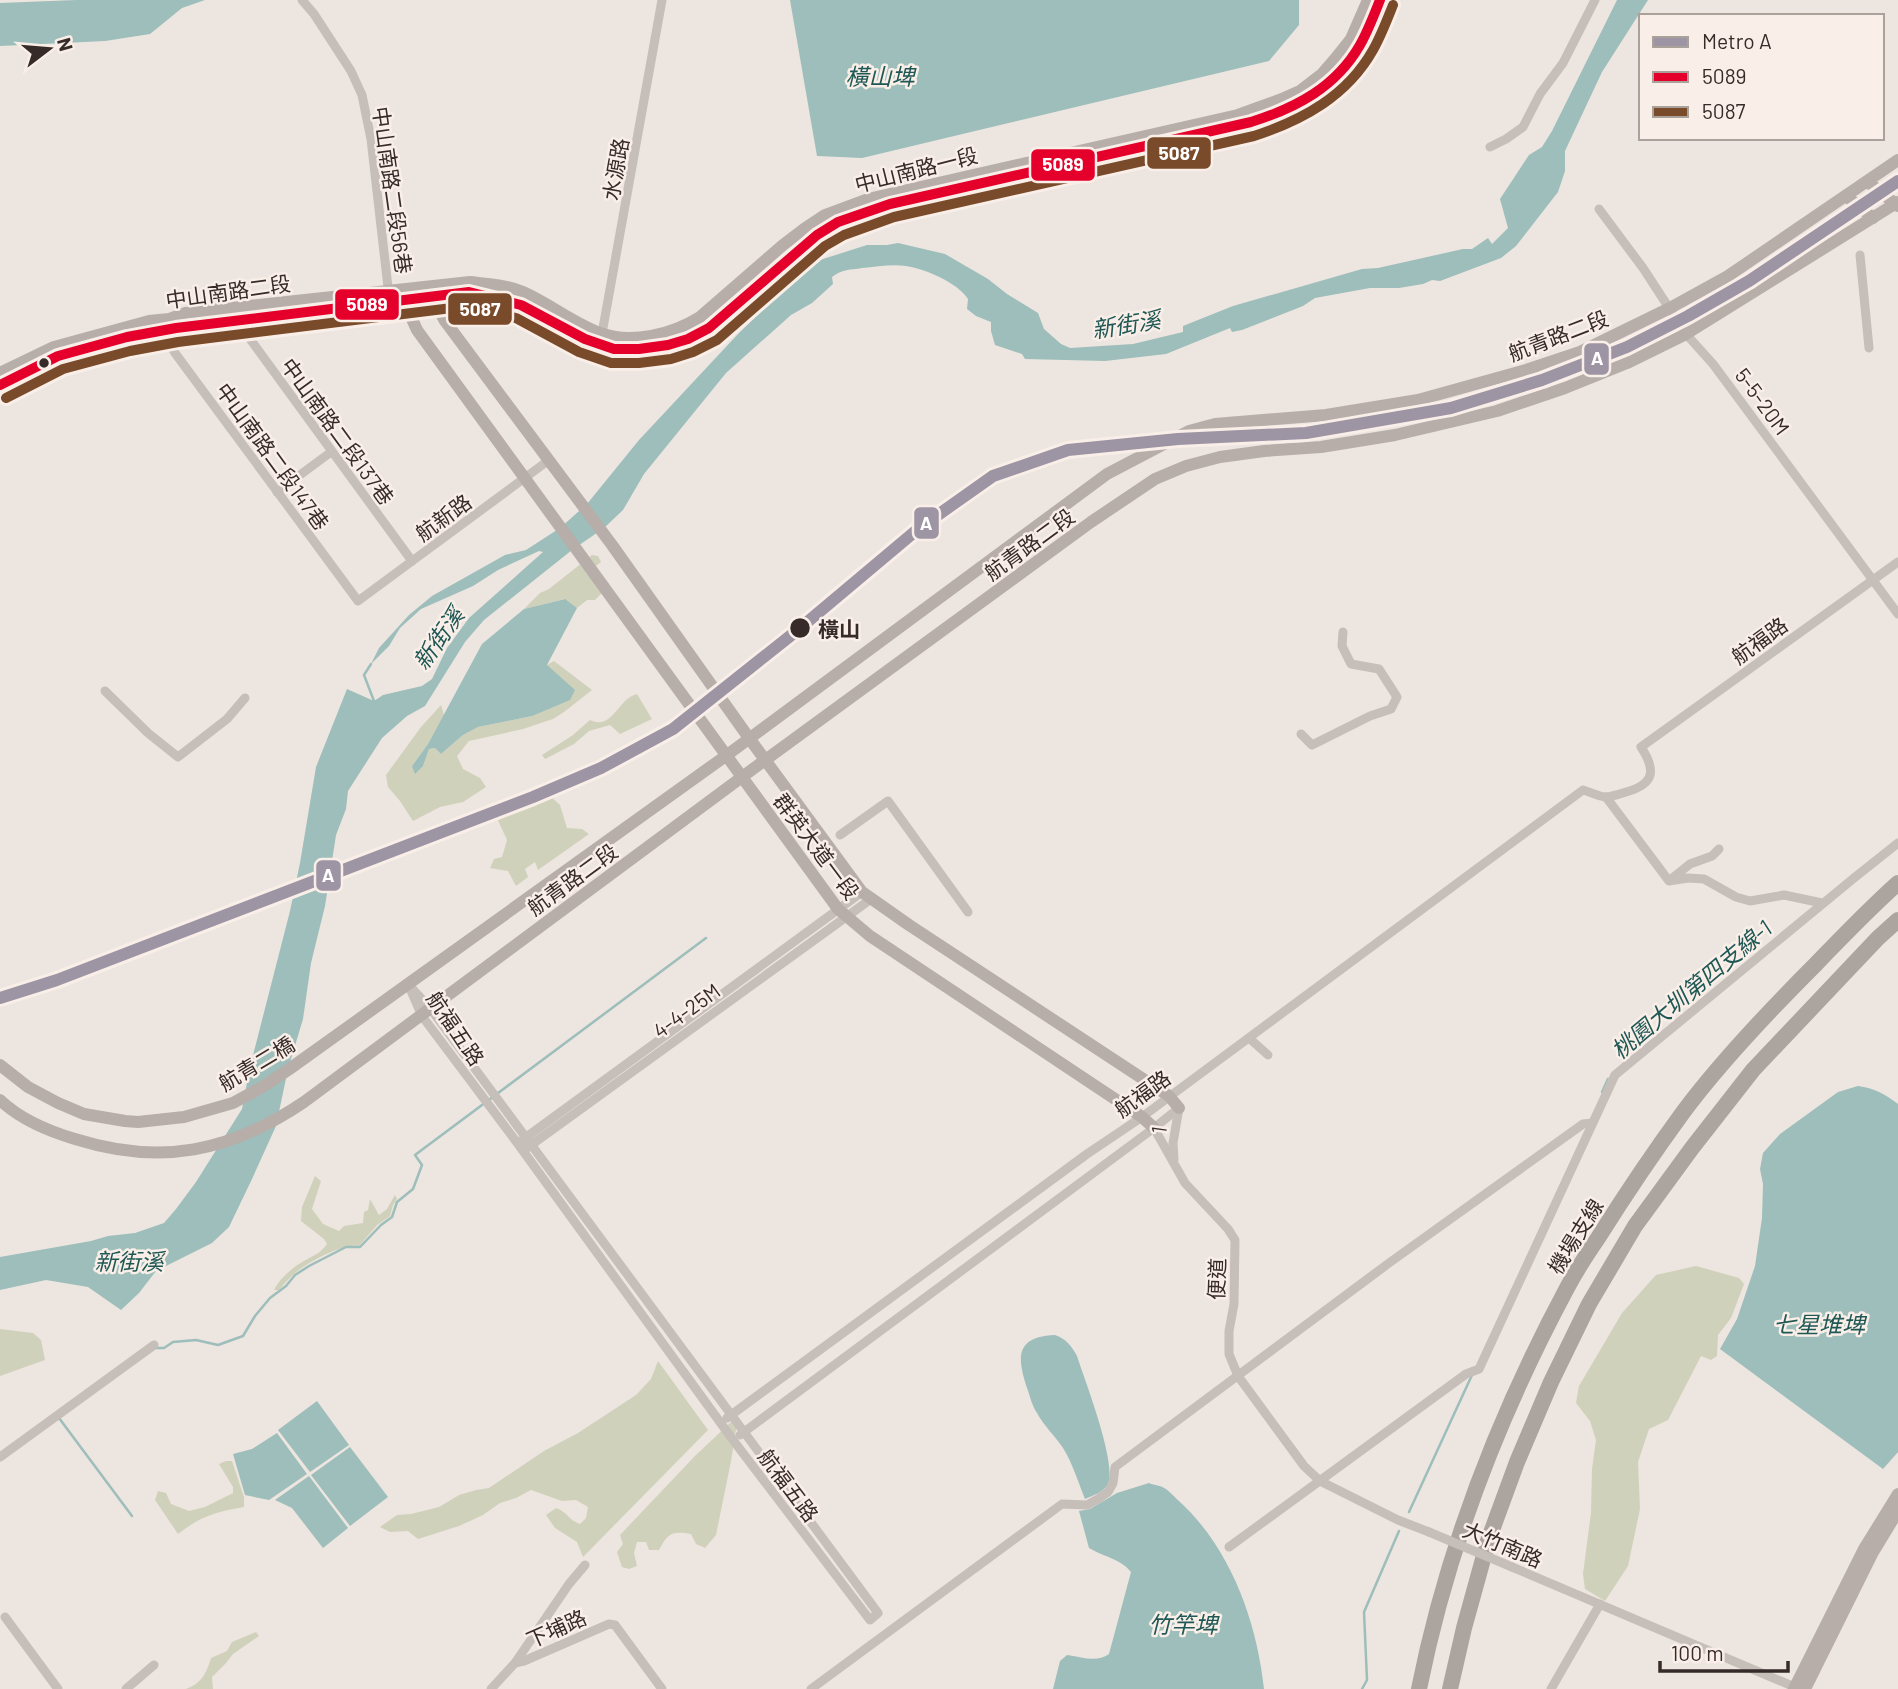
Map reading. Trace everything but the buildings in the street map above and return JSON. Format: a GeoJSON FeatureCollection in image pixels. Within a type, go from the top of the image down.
{"type":"FeatureCollection","features":[{"type":"Feature","properties":{"kind":"highway","name":"機場支線"},"geometry":{"type":"LineString","coordinates":[[1419,1689],[1438,1609],[1461,1532],[1488,1457],[1524,1375],[1568,1286],[1620,1203],[1685,1110],[1756,1025],[1898,883]]}},
{"type":"Feature","properties":{"kind":"highway"},"geometry":{"type":"LineString","coordinates":[[1450,1689],[1488,1541],[1550,1382],[1589,1304],[1635,1226],[1753,1070],[1898,920]]}},
{"type":"Feature","properties":{"kind":"street","name":"中山南路二段56巷"},"geometry":{"type":"LineString","coordinates":[[302,0],[351,71],[362,95],[395,296]]}},
{"type":"Feature","properties":{"kind":"street","name":"水源路"},"geometry":{"type":"LineString","coordinates":[[601,339],[662,0]]}},
{"type":"Feature","properties":{"kind":"street","name":"中山南路一段"},"geometry":{"type":"LineString","coordinates":[[469,287],[521,305],[585,339],[652,336],[670,332],[700,317],[804,229],[825,215],[848,205],[1238,115],[1300,91],[1322,74],[1351,39],[1368,0]]}},
{"type":"Feature","properties":{"kind":"street","name":"中山南路一段"},"geometry":{"type":"LineString","coordinates":[[601,339],[614,349],[639,349],[688,339],[709,328],[817,235],[838,222],[890,204],[1251,122],[1300,104],[1321,91],[1357,49],[1380,0]]}},
{"type":"Feature","properties":{"kind":"street"},"geometry":{"type":"LineString","coordinates":[[1490,147],[1523,127],[1540,94],[1563,63],[1595,0]]}},
{"type":"Feature","properties":{"kind":"street","name":"航青路二段"},"geometry":{"type":"LineString","coordinates":[[316,1049],[727,755],[1107,474],[1189,430],[1215,424],[1326,415],[1418,400],[1527,370],[1580,352],[1670,308],[1748,263],[1898,160]]}},
{"type":"Feature","properties":{"kind":"street"},"geometry":{"type":"LineString","coordinates":[[1868,182],[1897,204]]}},
{"type":"Feature","properties":{"kind":"street"},"geometry":{"type":"LineString","coordinates":[[1846,196],[1873,218]]}},
{"type":"Feature","properties":{"kind":"street","name":"航青路二段"},"geometry":{"type":"LineString","coordinates":[[0,1100],[28,1121],[57,1134],[120,1151],[189,1151],[223,1143],[259,1129],[304,1102],[1091,522],[1155,479],[1186,466],[1220,457],[1321,447],[1383,437],[1497,411],[1565,388],[1627,363],[1686,334],[1806,257],[1897,204]]}},
{"type":"Feature","properties":{"kind":"street","name":"5-5-20M"},"geometry":{"type":"LineString","coordinates":[[1600,209],[1686,334],[1713,364],[1898,614]]}},
{"type":"Feature","properties":{"kind":"street"},"geometry":{"type":"LineString","coordinates":[[1860,255],[1869,348]]}},
{"type":"Feature","properties":{"kind":"street","name":"中山南路二段"},"geometry":{"type":"LineString","coordinates":[[0,373],[54,347],[185,313],[395,296],[469,287]]}},
{"type":"Feature","properties":{"kind":"street"},"geometry":{"type":"LineString","coordinates":[[429,292],[445,321],[549,460]]}},
{"type":"Feature","properties":{"kind":"street"},"geometry":{"type":"LineString","coordinates":[[395,296],[416,330],[524,478]]}},
{"type":"Feature","properties":{"kind":"street","name":"中山南路二段"},"geometry":{"type":"LineString","coordinates":[[0,385],[78,349],[162,330],[395,296]]}},
{"type":"Feature","properties":{"kind":"street","name":"中山南路二段137巷"},"geometry":{"type":"LineString","coordinates":[[237,321],[412,561]]}},
{"type":"Feature","properties":{"kind":"street","name":"中山南路二段147巷"},"geometry":{"type":"LineString","coordinates":[[162,330],[176,353],[358,601]]}},
{"type":"Feature","properties":{"kind":"street"},"geometry":{"type":"LineString","coordinates":[[277,492],[331,452]]}},
{"type":"Feature","properties":{"kind":"street","name":"群英大道一段"},"geometry":{"type":"LineString","coordinates":[[549,460],[866,895],[1169,1096],[1179,1108]]}},
{"type":"Feature","properties":{"kind":"street","name":"航新路"},"geometry":{"type":"LineString","coordinates":[[358,601],[549,460]]}},
{"type":"Feature","properties":{"kind":"street","name":"群英大道一段"},"geometry":{"type":"LineString","coordinates":[[524,478],[841,913],[870,936],[1142,1116],[1154,1128]]}},
{"type":"Feature","properties":{"kind":"street","name":"航福路"},"geometry":{"type":"LineString","coordinates":[[721,1422],[1249,1038],[1583,790],[1606,797],[1639,788],[1648,780],[1652,771],[1649,759],[1641,747],[1898,562]]}},
{"type":"Feature","properties":{"kind":"street"},"geometry":{"type":"LineString","coordinates":[[1301,734],[1312,745],[1370,716],[1391,709],[1397,697],[1380,669],[1351,664],[1342,646],[1343,632]]}},
{"type":"Feature","properties":{"kind":"street"},"geometry":{"type":"LineString","coordinates":[[105,691],[148,733],[178,757],[227,719],[245,698]]}},
{"type":"Feature","properties":{"kind":"street"},"geometry":{"type":"LineString","coordinates":[[1606,797],[1669,881]]}},
{"type":"Feature","properties":{"kind":"street"},"geometry":{"type":"LineString","coordinates":[[840,835],[888,801],[968,912]]}},
{"type":"Feature","properties":{"kind":"street"},"geometry":{"type":"LineString","coordinates":[[1229,1547],[1466,1374],[1479,1369],[1615,1075],[1898,843]]}},
{"type":"Feature","properties":{"kind":"street"},"geometry":{"type":"LineString","coordinates":[[1669,881],[1690,864],[1713,856],[1719,849]]}},
{"type":"Feature","properties":{"kind":"street"},"geometry":{"type":"LineString","coordinates":[[1669,881],[1704,879],[1736,897],[1750,901],[1784,895],[1822,904]]}},
{"type":"Feature","properties":{"kind":"street","name":"4-4-25M"},"geometry":{"type":"LineString","coordinates":[[524,1144],[866,895]]}},
{"type":"Feature","properties":{"kind":"street","name":"航福五路"},"geometry":{"type":"LineString","coordinates":[[408,984],[426,1012],[524,1144],[878,1613],[870,1619],[733,1440],[524,1144],[494,1094],[426,1012]]}},
{"type":"Feature","properties":{"kind":"street"},"geometry":{"type":"LineString","coordinates":[[1249,1038],[1268,1055]]}},
{"type":"Feature","properties":{"kind":"street","name":"航青二橋"},"geometry":{"type":"LineString","coordinates":[[0,1065],[28,1087],[84,1114],[138,1122],[184,1117],[233,1103],[264,1086],[316,1049]]}},
{"type":"Feature","properties":{"kind":"street","name":"航福路"},"geometry":{"type":"LineString","coordinates":[[733,1440],[1179,1108]]}},
{"type":"Feature","properties":{"kind":"street","name":"1"},"geometry":{"type":"LineString","coordinates":[[1174,1161],[1173,1143],[1179,1108]]}},
{"type":"Feature","properties":{"kind":"street"},"geometry":{"type":"LineString","coordinates":[[811,1689],[1062,1504],[1087,1506],[1108,1492],[1113,1483],[1115,1467],[1388,1263],[1572,1131],[1583,1124],[1592,1123]]}},
{"type":"Feature","properties":{"kind":"street","name":"1"},"geometry":{"type":"LineString","coordinates":[[1154,1128],[1174,1161]]}},
{"type":"Feature","properties":{"kind":"street","name":"便道"},"geometry":{"type":"LineString","coordinates":[[1174,1161],[1185,1183],[1235,1240],[1234,1304],[1229,1332],[1229,1354],[1238,1376]]}},
{"type":"Feature","properties":{"kind":"street"},"geometry":{"type":"LineString","coordinates":[[0,1457],[154,1345]]}},
{"type":"Feature","properties":{"kind":"street","name":"大竹南路"},"geometry":{"type":"LineString","coordinates":[[1238,1376],[1304,1466],[1320,1481],[1398,1520],[1798,1688]]}},
{"type":"Feature","properties":{"kind":"street"},"geometry":{"type":"LineString","coordinates":[[1798,1688],[1864,1549],[1898,1494]]}},
{"type":"Feature","properties":{"kind":"street"},"geometry":{"type":"LineString","coordinates":[[1798,1688],[1898,1511]]}},
{"type":"Feature","properties":{"kind":"street"},"geometry":{"type":"LineString","coordinates":[[491,1689],[515,1663],[585,1565]]}},
{"type":"Feature","properties":{"kind":"street"},"geometry":{"type":"LineString","coordinates":[[1551,1689],[1600,1604]]}},
{"type":"Feature","properties":{"kind":"street"},"geometry":{"type":"LineString","coordinates":[[5,1617],[58,1689]]}},
{"type":"Feature","properties":{"kind":"street","name":"下埔路"},"geometry":{"type":"LineString","coordinates":[[515,1663],[609,1624],[615,1625],[663,1689]]}},
{"type":"Feature","properties":{"kind":"street"},"geometry":{"type":"LineString","coordinates":[[126,1689],[154,1665]]}},
{"type":"Feature","properties":{"kind":"green space"},"geometry":{"type":"Polygon","coordinates":[[[592,555],[598,556],[601,562],[592,569],[603,592],[595,600],[587,600],[577,608],[564,599],[524,609],[540,593],[592,555]]]}},
{"type":"Feature","properties":{"kind":"green space"},"geometry":{"type":"Polygon","coordinates":[[[554,661],[592,690],[553,719],[469,741],[457,756],[463,769],[480,778],[486,787],[463,802],[440,807],[413,821],[388,787],[386,775],[421,727],[441,705],[444,715],[412,766],[423,766],[429,749],[435,748],[441,754],[463,735],[478,727],[532,716],[547,665],[554,661]]]}},
{"type":"Feature","properties":{"kind":"green space"},"geometry":{"type":"Polygon","coordinates":[[[637,694],[652,719],[620,734],[610,725],[589,731],[574,744],[545,759],[542,755],[573,735],[590,720],[598,722],[610,718],[625,701],[637,694]]]}},
{"type":"Feature","properties":{"kind":"green space"},"geometry":{"type":"Polygon","coordinates":[[[550,796],[560,805],[567,828],[582,829],[589,834],[538,870],[535,862],[525,869],[528,877],[516,886],[508,871],[490,868],[494,859],[502,857],[507,840],[496,816],[550,796]]]}},
{"type":"Feature","properties":{"kind":"green space"},"geometry":{"type":"Polygon","coordinates":[[[315,1176],[321,1181],[312,1209],[323,1224],[339,1231],[344,1226],[363,1223],[364,1212],[368,1210],[370,1199],[379,1215],[387,1209],[395,1195],[397,1199],[390,1216],[377,1225],[359,1246],[344,1247],[317,1259],[295,1273],[279,1290],[274,1290],[291,1270],[327,1244],[301,1221],[302,1207],[315,1176]]]}},
{"type":"Feature","properties":{"kind":"green space"},"geometry":{"type":"Polygon","coordinates":[[[1696,1266],[1739,1278],[1744,1284],[1731,1318],[1718,1335],[1717,1356],[1711,1360],[1701,1356],[1668,1420],[1649,1429],[1638,1462],[1640,1509],[1628,1566],[1605,1601],[1585,1589],[1583,1574],[1596,1440],[1590,1421],[1576,1403],[1579,1386],[1622,1313],[1656,1275],[1696,1266]]]}},
{"type":"Feature","properties":{"kind":"green space"},"geometry":{"type":"Polygon","coordinates":[[[0,1329],[33,1333],[41,1340],[45,1360],[0,1376],[0,1329]]]}},
{"type":"Feature","properties":{"kind":"green space"},"geometry":{"type":"Polygon","coordinates":[[[658,1361],[708,1430],[583,1557],[577,1542],[555,1528],[546,1515],[556,1508],[580,1524],[586,1518],[588,1507],[576,1500],[562,1501],[531,1490],[500,1503],[483,1515],[459,1526],[418,1539],[408,1531],[390,1532],[380,1527],[397,1515],[439,1507],[459,1495],[489,1488],[636,1395],[651,1379],[658,1361]]]}},
{"type":"Feature","properties":{"kind":"green space"},"geometry":{"type":"Polygon","coordinates":[[[731,1422],[737,1423],[716,1535],[705,1548],[696,1544],[691,1534],[685,1533],[671,1534],[659,1550],[649,1550],[646,1542],[637,1542],[634,1553],[637,1566],[629,1569],[622,1567],[617,1552],[623,1544],[620,1535],[731,1422]]]}},
{"type":"Feature","properties":{"kind":"green space"},"geometry":{"type":"Polygon","coordinates":[[[232,1461],[244,1497],[244,1507],[209,1516],[178,1534],[155,1500],[158,1491],[166,1493],[171,1504],[189,1511],[205,1507],[233,1493],[233,1487],[219,1464],[232,1461]]]}},
{"type":"Feature","properties":{"kind":"green space"},"geometry":{"type":"Polygon","coordinates":[[[256,1632],[259,1636],[233,1654],[212,1677],[213,1689],[186,1689],[203,1677],[211,1658],[227,1651],[232,1642],[256,1632]]]}},
{"type":"Feature","properties":{"kind":"water"},"geometry":{"type":"Polygon","coordinates":[[[205,0],[182,8],[150,34],[105,41],[0,46],[0,3],[205,0]]]}},
{"type":"Feature","properties":{"kind":"water","name":"橫山埤"},"geometry":{"type":"Polygon","coordinates":[[[790,0],[1299,0],[1299,25],[1269,61],[862,158],[817,156],[790,0]]]}},
{"type":"Feature","properties":{"kind":"water","name":"新街溪"},"geometry":{"type":"Polygon","coordinates":[[[1617,0],[1648,0],[1602,72],[1565,151],[1565,171],[1558,192],[1516,246],[1501,258],[1440,281],[1432,280],[1399,288],[1370,288],[1315,298],[1303,306],[1242,330],[1232,332],[1230,328],[1166,354],[1105,361],[1025,359],[1022,354],[995,345],[991,322],[967,309],[968,299],[963,293],[949,282],[922,270],[895,265],[846,270],[832,277],[833,284],[812,303],[791,315],[726,373],[644,474],[623,510],[604,528],[484,620],[465,642],[425,706],[407,716],[382,738],[348,791],[346,809],[336,835],[303,1019],[288,1069],[276,1126],[229,1227],[212,1243],[156,1271],[121,1310],[88,1287],[46,1280],[0,1290],[0,1257],[135,1233],[164,1223],[196,1182],[242,1109],[250,1067],[290,911],[316,767],[347,689],[374,701],[383,695],[422,686],[432,679],[447,648],[469,618],[543,552],[539,551],[498,570],[473,586],[421,609],[400,628],[389,646],[371,664],[379,648],[409,615],[432,596],[505,555],[526,550],[560,528],[587,504],[639,440],[738,334],[801,273],[820,260],[867,245],[898,243],[945,254],[988,279],[1038,313],[1044,329],[1070,348],[1133,344],[1183,332],[1183,326],[1233,306],[1362,269],[1472,249],[1488,238],[1492,244],[1508,228],[1500,199],[1529,155],[1542,147],[1617,0]]]}},
{"type":"Feature","properties":{"kind":"water"},"geometry":{"type":"Polygon","coordinates":[[[565,599],[577,608],[547,665],[575,690],[570,700],[532,716],[478,727],[463,735],[441,754],[435,748],[429,749],[423,766],[415,774],[412,766],[428,744],[482,644],[524,609],[565,599]]]}},
{"type":"Feature","properties":{"kind":"water","name":"七星堆埤"},"geometry":{"type":"Polygon","coordinates":[[[1858,1086],[1879,1092],[1898,1104],[1898,1452],[1883,1469],[1720,1349],[1737,1319],[1755,1266],[1762,1218],[1763,1184],[1760,1169],[1763,1153],[1780,1134],[1838,1092],[1858,1086]]]}},
{"type":"Feature","properties":{"kind":"water"},"geometry":{"type":"Polygon","coordinates":[[[1055,1335],[1068,1343],[1077,1356],[1108,1459],[1108,1484],[1085,1499],[1067,1454],[1034,1407],[1022,1367],[1022,1351],[1026,1344],[1055,1335]]]}},
{"type":"Feature","properties":{"kind":"water"},"geometry":{"type":"Polygon","coordinates":[[[317,1401],[349,1445],[310,1472],[278,1430],[317,1401]]]}},
{"type":"Feature","properties":{"kind":"water"},"geometry":{"type":"Polygon","coordinates":[[[277,1433],[307,1474],[269,1500],[245,1495],[233,1454],[252,1449],[277,1433]]]}},
{"type":"Feature","properties":{"kind":"water"},"geometry":{"type":"Polygon","coordinates":[[[350,1447],[388,1497],[350,1526],[311,1475],[350,1447]]]}},
{"type":"Feature","properties":{"kind":"water"},"geometry":{"type":"Polygon","coordinates":[[[309,1476],[348,1528],[323,1548],[292,1508],[275,1500],[309,1476]]]}},
{"type":"Feature","properties":{"kind":"water","name":"竹竿埤"},"geometry":{"type":"Polygon","coordinates":[[[1149,1483],[1166,1489],[1180,1502],[1214,1542],[1227,1564],[1248,1613],[1264,1689],[1053,1689],[1060,1661],[1067,1655],[1094,1659],[1109,1654],[1131,1572],[1117,1561],[1089,1548],[1079,1511],[1090,1509],[1117,1493],[1149,1483]]]}},
{"type":"Feature","properties":{"kind":"waterway"},"geometry":{"type":"LineString","coordinates":[[371,664],[364,675],[374,701]]}},
{"type":"Feature","properties":{"kind":"waterway"},"geometry":{"type":"LineString","coordinates":[[155,1348],[164,1348],[173,1342],[196,1340],[218,1345],[243,1336],[270,1298],[295,1275],[346,1247],[360,1247],[392,1217],[397,1202],[413,1189],[422,1165],[415,1155],[706,938]]}},
{"type":"Feature","properties":{"kind":"waterway","name":"桃園大圳第四支線-1"},"geometry":{"type":"LineString","coordinates":[[1602,1092],[1608,1079]]}},
{"type":"Feature","properties":{"kind":"waterway","name":"桃園大圳第四支線-1"},"geometry":{"type":"LineString","coordinates":[[1409,1512],[1472,1375]]}},
{"type":"Feature","properties":{"kind":"waterway"},"geometry":{"type":"LineString","coordinates":[[59,1418],[132,1516]]}},
{"type":"Feature","properties":{"kind":"waterway","name":"桃園大圳第四支線-1"},"geometry":{"type":"LineString","coordinates":[[1362,1689],[1367,1680],[1364,1612],[1399,1531]]}},
{"type":"Feature","properties":{"kind":"metro line","name":"A"},"geometry":{"type":"LineString","coordinates":[[0,998],[57,980],[533,797],[601,768],[673,729],[799,629],[918,529],[993,476],[1068,450],[1178,439],[1306,433],[1451,408],[1542,380],[1627,347],[1688,316],[1749,281],[1898,181]]}},
{"type":"Feature","properties":{"kind":"transit line","name":"5089"},"geometry":{"type":"LineString","coordinates":[[0,385],[58,356],[127,337],[176,328],[469,292],[521,305],[585,339],[614,349],[668,345],[688,339],[709,328],[817,235],[838,222],[890,204],[1251,122],[1299,103],[1327,84],[1350,60],[1366,34],[1380,0]]}},
{"type":"Feature","properties":{"kind":"transit line","name":"5087"},"geometry":{"type":"LineString","coordinates":[[6,398],[63,369],[130,351],[178,342],[468,306],[516,318],[579,352],[611,363],[671,359],[717,340],[825,246],[844,235],[894,217],[1254,136],[1290,122],[1322,104],[1350,81],[1373,50],[1393,5]]}},
{"type":"Feature","properties":{"kind":"place","name":"橫山"},"geometry":{"type":"Point","coordinates":[800,628]}}]}
